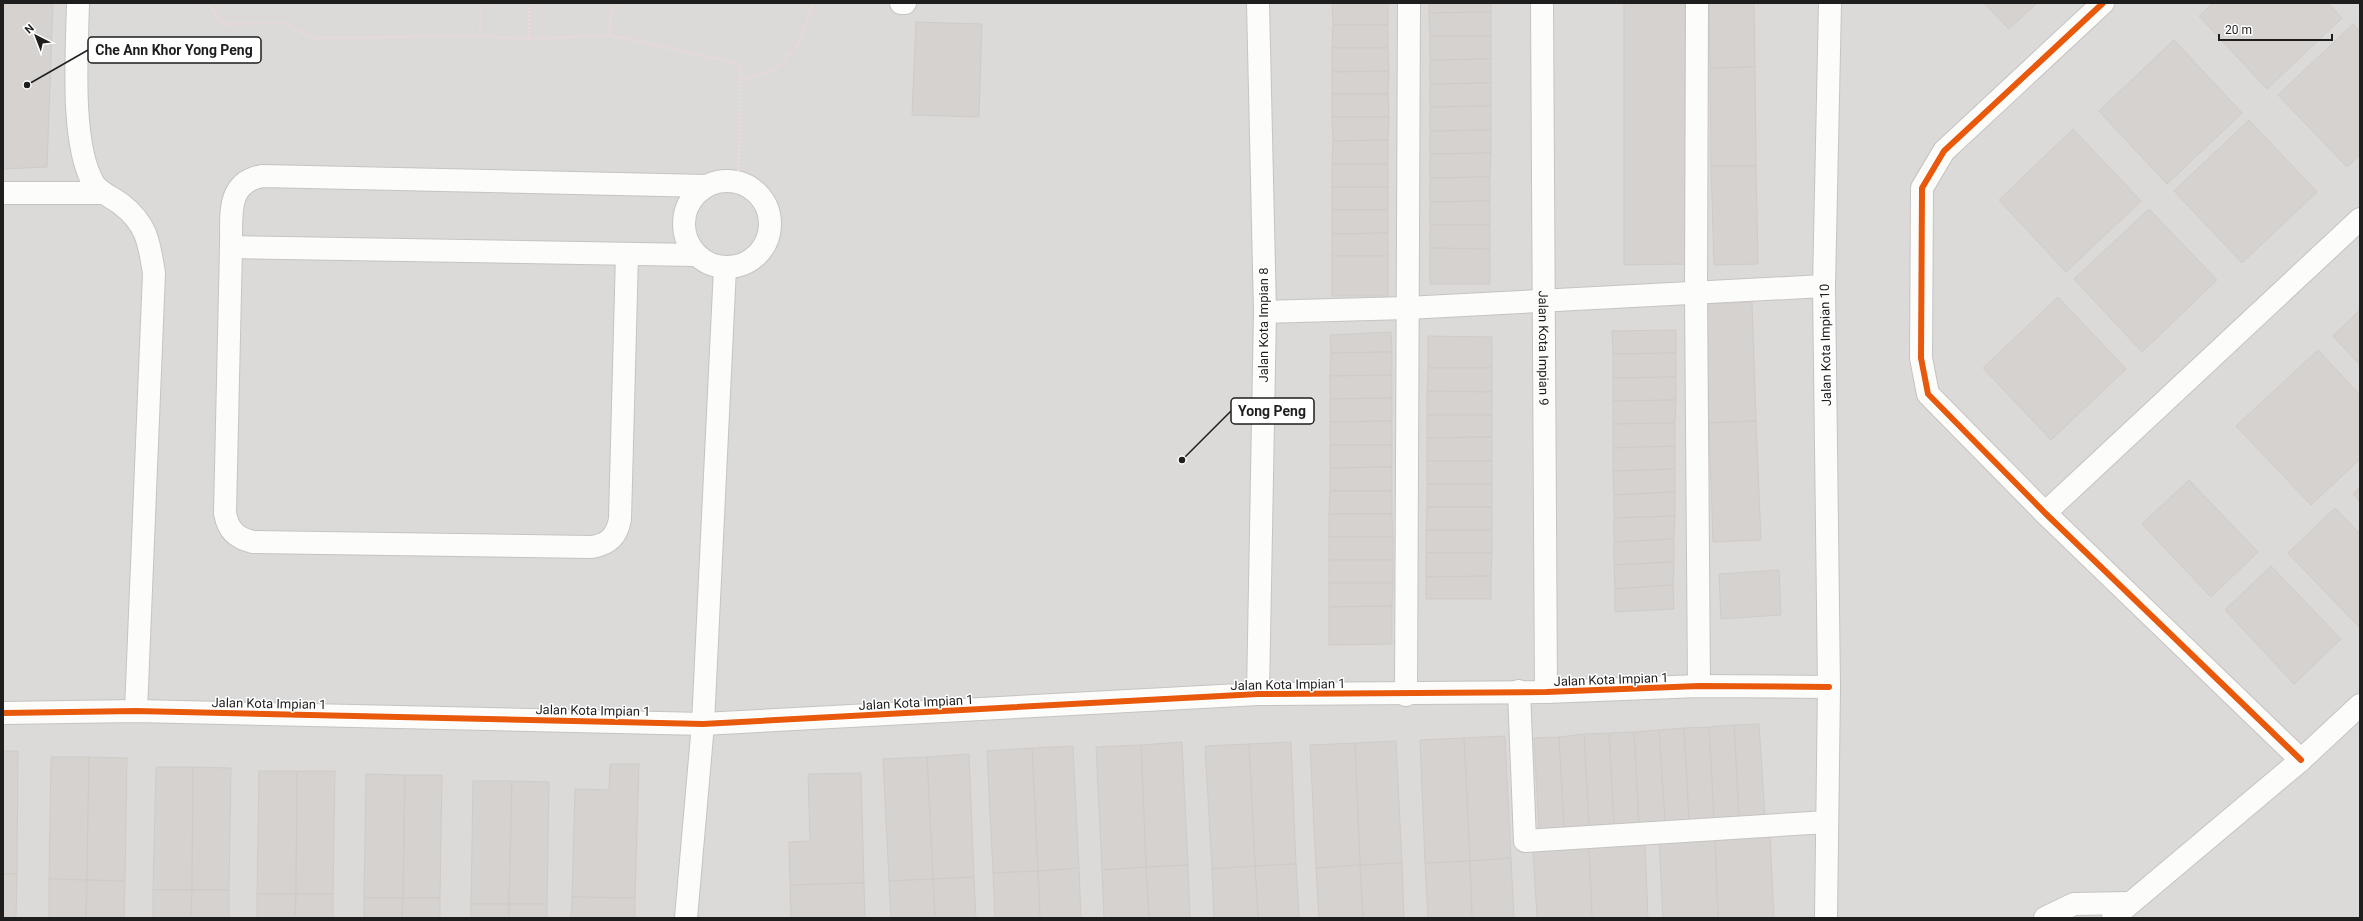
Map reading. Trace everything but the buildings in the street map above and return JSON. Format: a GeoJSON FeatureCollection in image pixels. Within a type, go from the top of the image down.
{"type":"FeatureCollection","features":[{"type":"Feature","properties":{"kind":"street"},"geometry":{"type":"LineString","coordinates":[[78,3],[80,145],[84,164],[95,185],[103,193],[121,204],[141,223],[148,239],[154,272],[136,711]]}},
{"type":"Feature","properties":{"kind":"street","name":"Jalan Kota Impian 8"},"geometry":{"type":"LineString","coordinates":[[1258,3],[1265,312],[1258,694]]}},
{"type":"Feature","properties":{"kind":"street"},"geometry":{"type":"LineString","coordinates":[[1406,695],[1409,3]]}},
{"type":"Feature","properties":{"kind":"street","name":"Jalan Kota Impian 9"},"geometry":{"type":"LineString","coordinates":[[1542,3],[1546,692]]}},
{"type":"Feature","properties":{"kind":"street"},"geometry":{"type":"LineString","coordinates":[[1697,3],[1696,293],[1699,686]]}},
{"type":"Feature","properties":{"kind":"street","name":"Jalan Kota Impian 10"},"geometry":{"type":"LineString","coordinates":[[1826,918],[1829,687],[1824,286],[1830,3]]}},
{"type":"Feature","properties":{"kind":"street"},"geometry":{"type":"LineString","coordinates":[[2104,3],[1944,151],[1922,188],[1921,358],[1928,394],[2045,513],[2300,760]]}},
{"type":"Feature","properties":{"kind":"street"},"geometry":{"type":"LineString","coordinates":[[627,254],[620,520],[618,530],[612,539],[602,545],[592,547],[253,542],[242,539],[233,533],[227,524],[225,513],[231,246],[235,193],[241,184],[251,178],[262,176],[706,186],[722,181],[738,182],[752,188],[764,200],[770,214],[770,230],[765,246],[755,258],[740,266],[725,268],[709,264],[696,255],[687,242],[684,226],[686,210],[694,196],[706,186]]}},
{"type":"Feature","properties":{"kind":"street"},"geometry":{"type":"LineString","coordinates":[[3,193],[103,193]]}},
{"type":"Feature","properties":{"kind":"street"},"geometry":{"type":"LineString","coordinates":[[2045,513],[2360,219]]}},
{"type":"Feature","properties":{"kind":"street"},"geometry":{"type":"LineString","coordinates":[[231,246],[696,255]]}},
{"type":"Feature","properties":{"kind":"street"},"geometry":{"type":"LineString","coordinates":[[686,918],[703,724],[725,268]]}},
{"type":"Feature","properties":{"kind":"street"},"geometry":{"type":"LineString","coordinates":[[1265,312],[1407,308],[1824,286]]}},
{"type":"Feature","properties":{"kind":"street","name":"Jalan Kota Impian 1"},"geometry":{"type":"LineString","coordinates":[[3,713],[136,711],[703,724],[1258,694],[1406,695],[1519,691],[1546,692],[1699,686],[1829,687]]}},
{"type":"Feature","properties":{"kind":"street"},"geometry":{"type":"LineString","coordinates":[[1519,691],[1525,842],[1827,822]]}},
{"type":"Feature","properties":{"kind":"street"},"geometry":{"type":"LineString","coordinates":[[2045,918],[2074,904],[2121,911],[2300,760],[2360,705]]}},
{"type":"Feature","properties":{"kind":"path"},"geometry":{"type":"LineString","coordinates":[[206,3],[225,24],[285,23],[312,38],[480,36],[529,39],[609,35],[741,64],[738,182]]}},
{"type":"Feature","properties":{"kind":"path"},"geometry":{"type":"LineString","coordinates":[[480,36],[481,3]]}},
{"type":"Feature","properties":{"kind":"path"},"geometry":{"type":"LineString","coordinates":[[529,3],[529,39]]}},
{"type":"Feature","properties":{"kind":"path"},"geometry":{"type":"LineString","coordinates":[[609,35],[611,11],[620,3]]}},
{"type":"Feature","properties":{"kind":"path"},"geometry":{"type":"LineString","coordinates":[[741,80],[774,70],[797,46],[812,9],[812,3]]}},
{"type":"Feature","properties":{"kind":"shaded area"},"geometry":{"type":"Polygon","coordinates":[[[3,3],[2360,3],[2360,918],[3,918],[3,3]]]}},
{"type":"Feature","properties":{"kind":"shaded area"},"geometry":{"type":"Polygon","coordinates":[[[191,143],[662,154],[653,575],[193,567],[191,143]]]}},
{"type":"Feature","properties":{"kind":"cycle path"},"geometry":{"type":"LineString","coordinates":[[2103,3],[1944,151],[1922,188],[1921,358],[1928,394],[2045,513],[2301,760]]}},
{"type":"Feature","properties":{"kind":"cycle path"},"geometry":{"type":"LineString","coordinates":[[3,713],[136,711],[703,724],[1258,694],[1546,692],[1699,686],[1829,687]]}},
{"type":"Feature","properties":{"kind":"place","name":"Che Ann Khor Yong Peng"},"geometry":{"type":"Point","coordinates":[27,85]}},
{"type":"Feature","properties":{"kind":"place","name":"Yong Peng"},"geometry":{"type":"Point","coordinates":[1182,460]}}]}
